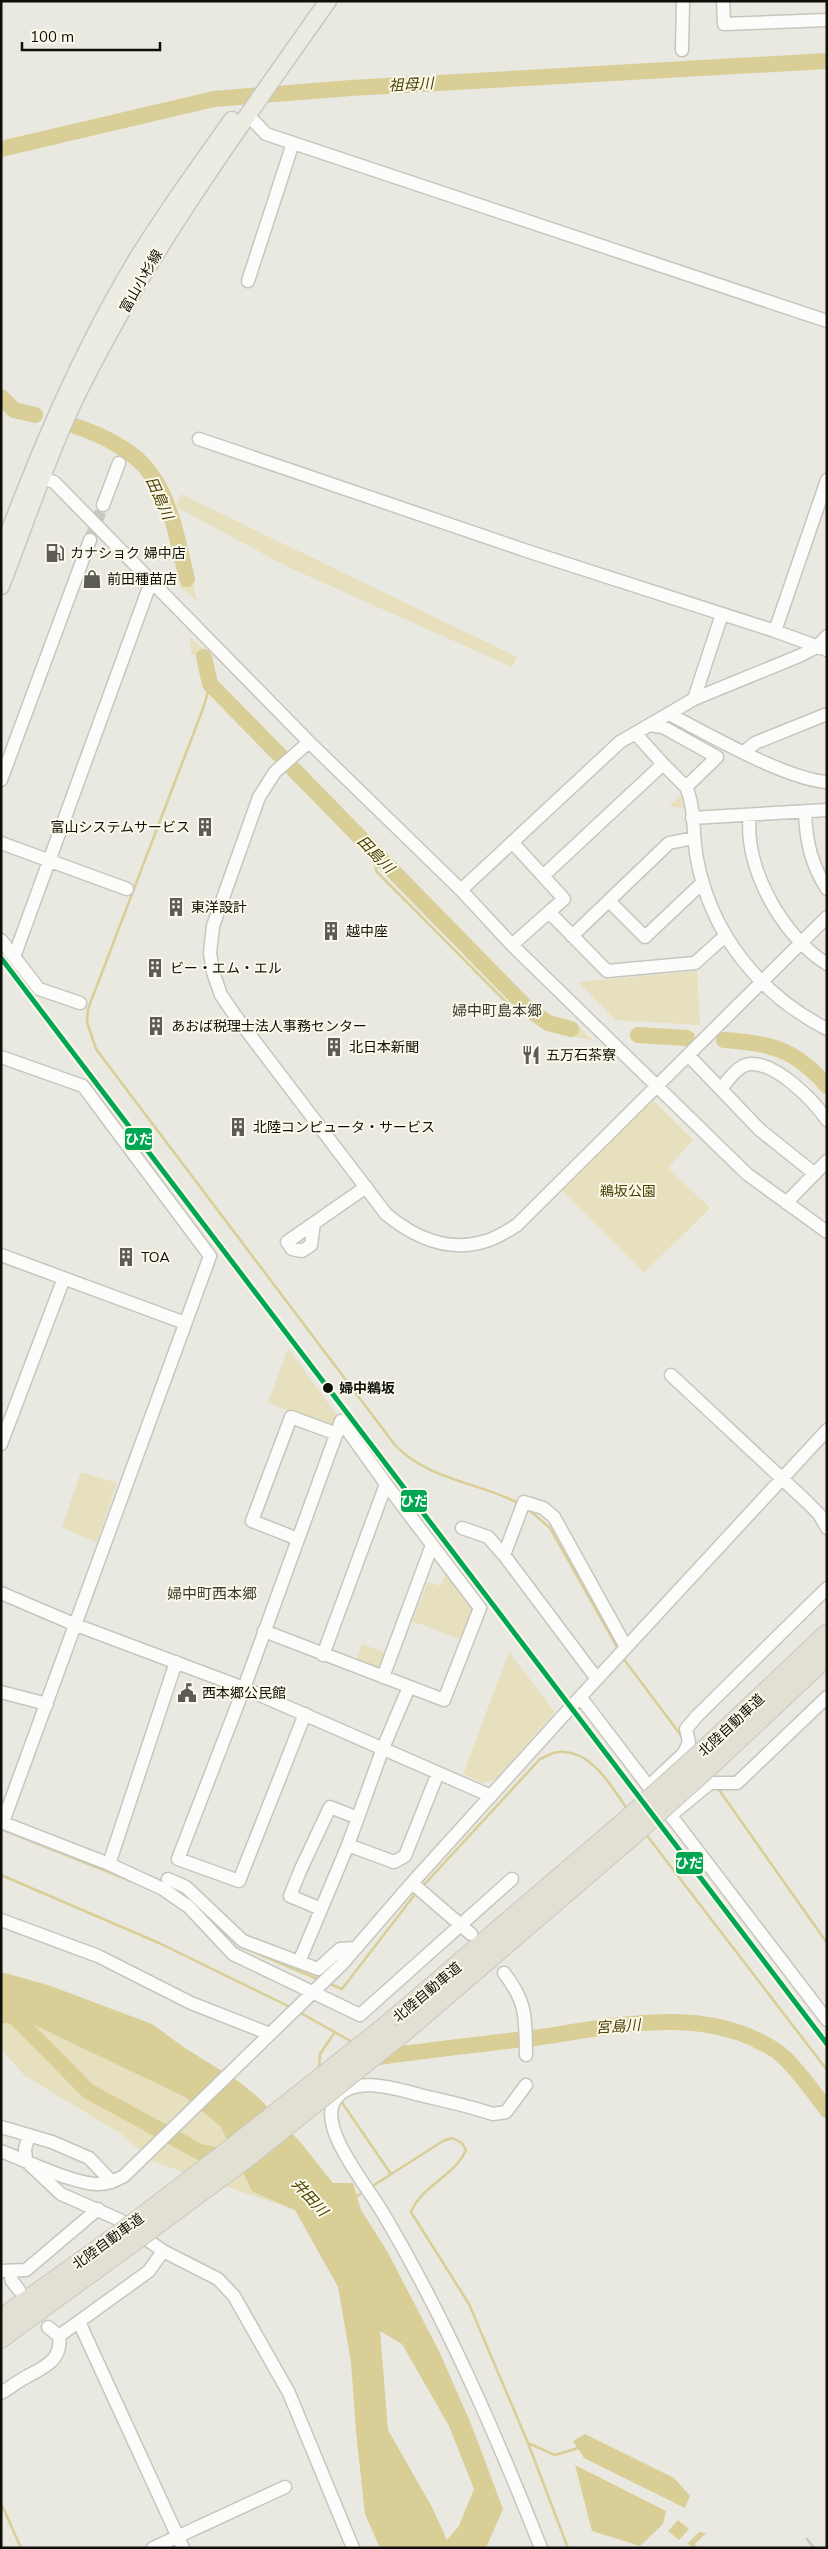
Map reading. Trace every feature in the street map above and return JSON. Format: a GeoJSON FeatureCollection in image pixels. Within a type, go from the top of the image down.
{"type":"FeatureCollection","features":[{"type":"Feature","properties":{"kind":"highway","name":"北陸自動車道"},"geometry":{"type":"LineString","coordinates":[[708,1757],[827,1634]]}},
{"type":"Feature","properties":{"kind":"highway","name":"北陸自動車道"},"geometry":{"type":"LineString","coordinates":[[1,2319],[259,2148],[405,2032],[708,1757],[827,1656]]}},
{"type":"Feature","properties":{"kind":"highway","name":"北陸自動車道"},"geometry":{"type":"LineString","coordinates":[[1,2338],[127,2237],[236,2145],[627,1830]]}},
{"type":"Feature","properties":{"kind":"main road","name":"富山小杉線"},"geometry":{"type":"LineString","coordinates":[[1,586],[64,396],[135,263],[247,110],[315,1]]}},
{"type":"Feature","properties":{"kind":"main road","name":"富山小杉線"},"geometry":{"type":"LineString","coordinates":[[261,87],[328,1]]}},
{"type":"Feature","properties":{"kind":"main road","name":"富山小杉線"},"geometry":{"type":"LineString","coordinates":[[1,553],[37,476]]}},
{"type":"Feature","properties":{"kind":"street"},"geometry":{"type":"LineString","coordinates":[[682,50],[683,1]]}},
{"type":"Feature","properties":{"kind":"street"},"geometry":{"type":"LineString","coordinates":[[723,1],[724,24],[827,20]]}},
{"type":"Feature","properties":{"kind":"street"},"geometry":{"type":"LineString","coordinates":[[247,110],[266,134],[293,144],[827,321]]}},
{"type":"Feature","properties":{"kind":"street"},"geometry":{"type":"LineString","coordinates":[[248,282],[293,144]]}},
{"type":"Feature","properties":{"kind":"street"},"geometry":{"type":"LineString","coordinates":[[199,439],[530,552],[776,631],[822,648]]}},
{"type":"Feature","properties":{"kind":"street"},"geometry":{"type":"LineString","coordinates":[[103,506],[120,463]]}},
{"type":"Feature","properties":{"kind":"street"},"geometry":{"type":"LineString","coordinates":[[37,476],[54,482],[309,742],[461,890],[512,945],[747,1174],[827,1232]]}},
{"type":"Feature","properties":{"kind":"street"},"geometry":{"type":"LineString","coordinates":[[776,631],[827,480]]}},
{"type":"Feature","properties":{"kind":"street"},"geometry":{"type":"LineString","coordinates":[[1,780],[90,540]]}},
{"type":"Feature","properties":{"kind":"street"},"geometry":{"type":"LineString","coordinates":[[14,957],[148,590],[155,584]]}},
{"type":"Feature","properties":{"kind":"street"},"geometry":{"type":"LineString","coordinates":[[694,699],[722,614]]}},
{"type":"Feature","properties":{"kind":"street"},"geometry":{"type":"LineString","coordinates":[[461,890],[620,742],[694,699],[822,648],[827,636]]}},
{"type":"Feature","properties":{"kind":"street"},"geometry":{"type":"LineString","coordinates":[[669,714],[744,752],[794,773],[826,781]]}},
{"type":"Feature","properties":{"kind":"street"},"geometry":{"type":"LineString","coordinates":[[744,752],[755,743],[827,714]]}},
{"type":"Feature","properties":{"kind":"street"},"geometry":{"type":"LineString","coordinates":[[649,725],[663,727],[717,757]]}},
{"type":"Feature","properties":{"kind":"street"},"geometry":{"type":"LineString","coordinates":[[635,733],[686,787],[692,800],[693,838],[702,884],[724,937],[762,982],[794,1010],[827,1029]]}},
{"type":"Feature","properties":{"kind":"street"},"geometry":{"type":"LineString","coordinates":[[309,742],[279,769],[267,783],[259,797],[213,926],[210,953],[214,972],[221,995],[234,1014],[386,1214],[407,1231],[431,1242],[463,1246],[487,1241],[517,1225],[827,917]]}},
{"type":"Feature","properties":{"kind":"street"},"geometry":{"type":"LineString","coordinates":[[686,787],[717,757],[724,742]]}},
{"type":"Feature","properties":{"kind":"street"},"geometry":{"type":"LineString","coordinates":[[543,876],[663,764]]}},
{"type":"Feature","properties":{"kind":"street"},"geometry":{"type":"LineString","coordinates":[[692,818],[827,810]]}},
{"type":"Feature","properties":{"kind":"street"},"geometry":{"type":"LineString","coordinates":[[804,812],[806,843],[815,868],[827,888]]}},
{"type":"Feature","properties":{"kind":"street"},"geometry":{"type":"LineString","coordinates":[[750,815],[750,842],[762,884],[774,907],[801,943],[827,964]]}},
{"type":"Feature","properties":{"kind":"street"},"geometry":{"type":"LineString","coordinates":[[572,936],[669,843],[693,838]]}},
{"type":"Feature","properties":{"kind":"street"},"geometry":{"type":"LineString","coordinates":[[512,842],[564,899],[512,945]]}},
{"type":"Feature","properties":{"kind":"street"},"geometry":{"type":"LineString","coordinates":[[1,843],[127,889]]}},
{"type":"Feature","properties":{"kind":"street"},"geometry":{"type":"LineString","coordinates":[[609,901],[645,938],[702,884]]}},
{"type":"Feature","properties":{"kind":"street"},"geometry":{"type":"LineString","coordinates":[[549,912],[607,971],[695,963],[724,937]]}},
{"type":"Feature","properties":{"kind":"street"},"geometry":{"type":"LineString","coordinates":[[1,940],[39,990],[80,1003]]}},
{"type":"Feature","properties":{"kind":"street"},"geometry":{"type":"LineString","coordinates":[[689,1056],[760,1130],[815,1174]]}},
{"type":"Feature","properties":{"kind":"street"},"geometry":{"type":"LineString","coordinates":[[1,1057],[83,1086],[210,1256],[47,1704],[2,1822],[165,1884],[186,1887],[244,1941],[318,1969],[340,1949],[356,1948]]}},
{"type":"Feature","properties":{"kind":"street"},"geometry":{"type":"LineString","coordinates":[[721,1088],[740,1068],[750,1064],[764,1068],[798,1087],[814,1102],[827,1120]]}},
{"type":"Feature","properties":{"kind":"street"},"geometry":{"type":"LineString","coordinates":[[786,1204],[827,1160]]}},
{"type":"Feature","properties":{"kind":"street"},"geometry":{"type":"LineString","coordinates":[[314,1223],[366,1187]]}},
{"type":"Feature","properties":{"kind":"street"},"geometry":{"type":"LineString","coordinates":[[1,1255],[186,1323]]}},
{"type":"Feature","properties":{"kind":"street"},"geometry":{"type":"LineString","coordinates":[[1,1444],[64,1278]]}},
{"type":"Feature","properties":{"kind":"street"},"geometry":{"type":"LineString","coordinates":[[671,1375],[819,1514],[827,1528]]}},
{"type":"Feature","properties":{"kind":"street"},"geometry":{"type":"LineString","coordinates":[[298,1539],[252,1521],[291,1417],[337,1434]]}},
{"type":"Feature","properties":{"kind":"street"},"geometry":{"type":"LineString","coordinates":[[165,1884],[178,1859],[244,1688],[264,1631],[341,1422],[480,1608],[444,1700],[264,1631]]}},
{"type":"Feature","properties":{"kind":"street"},"geometry":{"type":"LineString","coordinates":[[1,2151],[82,2182],[97,2184],[112,2182],[124,2176],[356,1948],[412,1883],[626,1647],[827,1430]]}},
{"type":"Feature","properties":{"kind":"street"},"geometry":{"type":"LineString","coordinates":[[323,1655],[386,1484]]}},
{"type":"Feature","properties":{"kind":"street"},"geometry":{"type":"LineString","coordinates":[[504,1555],[524,1502],[543,1508],[554,1518],[626,1647]]}},
{"type":"Feature","properties":{"kind":"street"},"geometry":{"type":"LineString","coordinates":[[462,1528],[488,1537],[504,1555],[597,1679]]}},
{"type":"Feature","properties":{"kind":"street"},"geometry":{"type":"LineString","coordinates":[[383,1677],[432,1545]]}},
{"type":"Feature","properties":{"kind":"street"},"geometry":{"type":"LineString","coordinates":[[649,1786],[684,1753],[689,1742],[686,1729],[697,1716],[827,1588]]}},
{"type":"Feature","properties":{"kind":"street"},"geometry":{"type":"LineString","coordinates":[[1,1593],[76,1625],[244,1688],[491,1796]]}},
{"type":"Feature","properties":{"kind":"street"},"geometry":{"type":"LineString","coordinates":[[109,1864],[176,1662]]}},
{"type":"Feature","properties":{"kind":"street"},"geometry":{"type":"LineString","coordinates":[[300,1962],[348,1846],[383,1748],[409,1687]]}},
{"type":"Feature","properties":{"kind":"street"},"geometry":{"type":"LineString","coordinates":[[1,1692],[47,1704]]}},
{"type":"Feature","properties":{"kind":"street"},"geometry":{"type":"LineString","coordinates":[[671,1815],[710,1783],[737,1783],[827,1697]]}},
{"type":"Feature","properties":{"kind":"street"},"geometry":{"type":"LineString","coordinates":[[581,1698],[827,2020]]}},
{"type":"Feature","properties":{"kind":"street"},"geometry":{"type":"LineString","coordinates":[[178,1859],[239,1880],[306,1714]]}},
{"type":"Feature","properties":{"kind":"street"},"geometry":{"type":"LineString","coordinates":[[348,1846],[394,1862],[406,1856],[438,1773]]}},
{"type":"Feature","properties":{"kind":"street"},"geometry":{"type":"LineString","coordinates":[[321,1909],[290,1896],[300,1871],[330,1807],[358,1818]]}},
{"type":"Feature","properties":{"kind":"street"},"geometry":{"type":"LineString","coordinates":[[165,1884],[233,1954],[360,2015],[512,1879]]}},
{"type":"Feature","properties":{"kind":"street"},"geometry":{"type":"LineString","coordinates":[[412,1883],[422,1889],[471,1934]]}},
{"type":"Feature","properties":{"kind":"street"},"geometry":{"type":"LineString","coordinates":[[1,1920],[98,1956],[266,2038]]}},
{"type":"Feature","properties":{"kind":"street"},"geometry":{"type":"LineString","coordinates":[[504,1973],[518,1991],[523,2002],[526,2055]]}},
{"type":"Feature","properties":{"kind":"street"},"geometry":{"type":"LineString","coordinates":[[526,2086],[506,2112],[493,2114],[393,2086],[367,2086],[350,2089],[336,2099],[330,2112],[331,2127],[381,2210],[439,2313],[506,2461],[541,2548]]}},
{"type":"Feature","properties":{"kind":"street"},"geometry":{"type":"LineString","coordinates":[[1,2127],[29,2135],[89,2158],[112,2182]]}},
{"type":"Feature","properties":{"kind":"street"},"geometry":{"type":"LineString","coordinates":[[29,2135],[25,2149],[26,2161],[61,2194],[120,2220],[162,2251],[218,2278],[234,2296],[289,2393],[353,2548]]}},
{"type":"Feature","properties":{"kind":"street"},"geometry":{"type":"LineString","coordinates":[[19,2290],[6,2272],[26,2270],[98,2209]]}},
{"type":"Feature","properties":{"kind":"street"},"geometry":{"type":"LineString","coordinates":[[60,2336],[149,2271],[162,2251]]}},
{"type":"Feature","properties":{"kind":"street"},"geometry":{"type":"LineString","coordinates":[[79,2322],[180,2542]]}},
{"type":"Feature","properties":{"kind":"street"},"geometry":{"type":"LineString","coordinates":[[1,2393],[22,2379],[44,2368],[54,2360],[61,2346],[60,2336],[48,2327]]}},
{"type":"Feature","properties":{"kind":"street"},"geometry":{"type":"LineString","coordinates":[[153,2548],[180,2542],[285,2487]]}},
{"type":"Feature","properties":{"kind":"green space"},"geometry":{"type":"Polygon","coordinates":[[[181,494],[517,657],[512,667],[290,568],[176,507],[181,494]]]}},
{"type":"Feature","properties":{"kind":"green space"},"geometry":{"type":"Polygon","coordinates":[[[193,582],[197,601],[179,586],[193,582]]]}},
{"type":"Feature","properties":{"kind":"green space"},"geometry":{"type":"Polygon","coordinates":[[[189,636],[209,655],[192,655],[189,636]]]}},
{"type":"Feature","properties":{"kind":"green space"},"geometry":{"type":"Polygon","coordinates":[[[682,795],[684,808],[669,806],[682,795]]]}},
{"type":"Feature","properties":{"kind":"green space"},"geometry":{"type":"Polygon","coordinates":[[[697,971],[700,1025],[616,1020],[578,982],[697,971]]]}},
{"type":"Feature","properties":{"kind":"green space"},"geometry":{"type":"Polygon","coordinates":[[[574,1022],[592,1040],[575,1037],[574,1022]]]}},
{"type":"Feature","properties":{"kind":"green space","name":"鵜坂公園"},"geometry":{"type":"Polygon","coordinates":[[[653,1100],[693,1140],[668,1168],[710,1208],[644,1273],[562,1191],[653,1100]]]}},
{"type":"Feature","properties":{"kind":"green space"},"geometry":{"type":"Polygon","coordinates":[[[288,1348],[339,1418],[335,1428],[268,1403],[288,1348]]]}},
{"type":"Feature","properties":{"kind":"green space"},"geometry":{"type":"Polygon","coordinates":[[[81,1472],[117,1483],[97,1543],[62,1527],[81,1472]]]}},
{"type":"Feature","properties":{"kind":"green space"},"geometry":{"type":"Polygon","coordinates":[[[447,1569],[474,1605],[474,1613],[464,1641],[412,1621],[428,1582],[441,1586],[447,1569]]]}},
{"type":"Feature","properties":{"kind":"green space"},"geometry":{"type":"Polygon","coordinates":[[[362,1644],[389,1654],[384,1668],[377,1671],[355,1663],[362,1644]]]}},
{"type":"Feature","properties":{"kind":"green space"},"geometry":{"type":"Polygon","coordinates":[[[509,1652],[555,1712],[495,1780],[482,1783],[463,1774],[509,1652]]]}},
{"type":"Feature","properties":{"kind":"green space"},"geometry":{"type":"Polygon","coordinates":[[[1,2023],[34,2025],[185,2097],[221,2127],[295,2210],[152,2161],[120,2133],[25,2076],[1,2049],[1,2023]]]}},
{"type":"Feature","properties":{"kind":"water"},"geometry":{"type":"Polygon","coordinates":[[[1,1972],[48,1985],[152,2024],[185,2048],[238,2081],[259,2098],[301,2143],[333,2183],[353,2183],[361,2210],[387,2251],[439,2351],[471,2424],[503,2509],[486,2548],[380,2548],[365,2514],[351,2362],[338,2287],[295,2210],[252,2191],[221,2127],[185,2097],[34,2025],[1,2023],[1,1972]],[[380,2331],[388,2430],[433,2509],[447,2540],[459,2526],[474,2489],[449,2426],[402,2344],[380,2331]]]}},
{"type":"Feature","properties":{"kind":"water"},"geometry":{"type":"Polygon","coordinates":[[[585,2434],[674,2478],[690,2496],[685,2508],[584,2458],[573,2441],[585,2434]]]}},
{"type":"Feature","properties":{"kind":"water"},"geometry":{"type":"Polygon","coordinates":[[[575,2465],[666,2511],[663,2524],[640,2546],[592,2531],[575,2465]]]}},
{"type":"Feature","properties":{"kind":"water"},"geometry":{"type":"Polygon","coordinates":[[[678,2520],[689,2529],[679,2540],[668,2531],[678,2520]]]}},
{"type":"Feature","properties":{"kind":"water"},"geometry":{"type":"Polygon","coordinates":[[[699,2532],[706,2533],[695,2544],[698,2548],[692,2548],[688,2543],[699,2532]]]}},
{"type":"Feature","properties":{"kind":"waterway","name":"祖母川"},"geometry":{"type":"LineString","coordinates":[[1,149],[214,99],[351,88],[827,61]]}},
{"type":"Feature","properties":{"kind":"waterway","name":"田島川"},"geometry":{"type":"LineString","coordinates":[[1,397],[14,410],[35,415]]}},
{"type":"Feature","properties":{"kind":"waterway","name":"田島川"},"geometry":{"type":"LineString","coordinates":[[75,426],[116,444],[135,458],[150,473],[158,484],[169,510],[187,579]]}},
{"type":"Feature","properties":{"kind":"waterway"},"geometry":{"type":"LineString","coordinates":[[95,518],[99,507]]}},
{"type":"Feature","properties":{"kind":"waterway"},"geometry":{"type":"LineString","coordinates":[[88,537],[92,526]]}},
{"type":"Feature","properties":{"kind":"waterway","name":"田島川"},"geometry":{"type":"LineString","coordinates":[[204,657],[210,684],[527,1008],[548,1023],[571,1029]]}},
{"type":"Feature","properties":{"kind":"waterway"},"geometry":{"type":"LineString","coordinates":[[210,684],[204,706],[88,1009],[87,1022],[96,1049],[395,1445],[408,1457],[423,1466],[520,1504]]}},
{"type":"Feature","properties":{"kind":"waterway"},"geometry":{"type":"LineString","coordinates":[[381,858],[376,864],[376,871],[517,1013],[527,1008]]}},
{"type":"Feature","properties":{"kind":"waterway","name":"田島川"},"geometry":{"type":"LineString","coordinates":[[638,1035],[687,1038]]}},
{"type":"Feature","properties":{"kind":"waterway","name":"田島川"},"geometry":{"type":"LineString","coordinates":[[724,1040],[755,1043],[781,1050],[804,1064],[827,1086]]}},
{"type":"Feature","properties":{"kind":"waterway"},"geometry":{"type":"LineString","coordinates":[[529,1510],[550,1528],[618,1649]]}},
{"type":"Feature","properties":{"kind":"waterway"},"geometry":{"type":"LineString","coordinates":[[623,1658],[683,1738]]}},
{"type":"Feature","properties":{"kind":"waterway"},"geometry":{"type":"LineString","coordinates":[[422,1887],[540,1759],[551,1754],[558,1752],[570,1753],[591,1763],[608,1781],[628,1810]]}},
{"type":"Feature","properties":{"kind":"waterway"},"geometry":{"type":"LineString","coordinates":[[717,1787],[827,1943]]}},
{"type":"Feature","properties":{"kind":"waterway"},"geometry":{"type":"LineString","coordinates":[[1,1829],[156,1891]]}},
{"type":"Feature","properties":{"kind":"waterway"},"geometry":{"type":"LineString","coordinates":[[645,1833],[827,2070]]}},
{"type":"Feature","properties":{"kind":"waterway"},"geometry":{"type":"LineString","coordinates":[[1,1875],[159,1943],[290,2007]]}},
{"type":"Feature","properties":{"kind":"waterway"},"geometry":{"type":"LineString","coordinates":[[177,1889],[187,1896]]}},
{"type":"Feature","properties":{"kind":"waterway"},"geometry":{"type":"LineString","coordinates":[[328,1983],[342,1989],[416,1893]]}},
{"type":"Feature","properties":{"kind":"waterway"},"geometry":{"type":"LineString","coordinates":[[242,1947],[320,1980]]}},
{"type":"Feature","properties":{"kind":"waterway","name":"井田川"},"geometry":{"type":"LineString","coordinates":[[1,2003],[88,2091],[200,2152],[230,2158]]}},
{"type":"Feature","properties":{"kind":"waterway"},"geometry":{"type":"LineString","coordinates":[[299,2012],[354,2043]]}},
{"type":"Feature","properties":{"kind":"waterway","name":"宮島川"},"geometry":{"type":"LineString","coordinates":[[379,2057],[626,2025],[657,2022],[687,2023],[718,2027],[747,2036],[775,2050],[795,2069],[827,2110]]}},
{"type":"Feature","properties":{"kind":"waterway"},"geometry":{"type":"LineString","coordinates":[[319,2070],[320,2054],[335,2032]]}},
{"type":"Feature","properties":{"kind":"waterway"},"geometry":{"type":"LineString","coordinates":[[341,2101],[391,2174]]}},
{"type":"Feature","properties":{"kind":"waterway"},"geometry":{"type":"LineString","coordinates":[[371,2187],[443,2141],[452,2138],[462,2143],[466,2150],[454,2167],[430,2187],[411,2212],[469,2304],[528,2443],[568,2548]]}},
{"type":"Feature","properties":{"kind":"waterway"},"geometry":{"type":"LineString","coordinates":[[357,2196],[365,2191]]}},
{"type":"Feature","properties":{"kind":"waterway"},"geometry":{"type":"LineString","coordinates":[[528,2443],[555,2455],[578,2448]]}},
{"type":"Feature","properties":{"kind":"waterway"},"geometry":{"type":"LineString","coordinates":[[1,2503],[21,2548]]}},
{"type":"Feature","properties":{"kind":"tunnel"},"geometry":{"type":"LineString","coordinates":[[90,540],[103,505]]}},
{"type":"Feature","properties":{"kind":"railway"},"geometry":{"type":"LineString","coordinates":[[807,2539],[814,2548]]}},
{"type":"Feature","properties":{"kind":"transit line","name":"ひだ"},"geometry":{"type":"LineString","coordinates":[[1,958],[827,2044]]}},
{"type":"Feature","properties":{"kind":"place","name":"カナショク 婦中店"},"geometry":{"type":"Point","coordinates":[55,553]}},
{"type":"Feature","properties":{"kind":"place","name":"前田種苗店"},"geometry":{"type":"Point","coordinates":[92,579]}},
{"type":"Feature","properties":{"kind":"place","name":"富山システムサービス"},"geometry":{"type":"Point","coordinates":[205,827]}},
{"type":"Feature","properties":{"kind":"place","name":"東洋設計"},"geometry":{"type":"Point","coordinates":[176,907]}},
{"type":"Feature","properties":{"kind":"place","name":"越中座"},"geometry":{"type":"Point","coordinates":[331,931]}},
{"type":"Feature","properties":{"kind":"place","name":"ビー・エム・エル"},"geometry":{"type":"Point","coordinates":[155,968]}},
{"type":"Feature","properties":{"kind":"place","name":"あおば税理士法人事務センター"},"geometry":{"type":"Point","coordinates":[156,1026]}},
{"type":"Feature","properties":{"kind":"place","name":"北日本新聞"},"geometry":{"type":"Point","coordinates":[334,1047]}},
{"type":"Feature","properties":{"kind":"place","name":"五万石茶寮"},"geometry":{"type":"Point","coordinates":[531,1055]}},
{"type":"Feature","properties":{"kind":"place","name":"北陸コンピュータ・サービス"},"geometry":{"type":"Point","coordinates":[238,1127]}},
{"type":"Feature","properties":{"kind":"place","name":"TOA"},"geometry":{"type":"Point","coordinates":[126,1257]}},
{"type":"Feature","properties":{"kind":"place","name":"婦中鵜坂"},"geometry":{"type":"Point","coordinates":[328,1388]}},
{"type":"Feature","properties":{"kind":"place","name":"西本郷公民館"},"geometry":{"type":"Point","coordinates":[187,1693]}},
{"type":"Feature","properties":{"kind":"district","name":"婦中町島本郷"},"geometry":{"type":"Point","coordinates":[497,1010]}},
{"type":"Feature","properties":{"kind":"district","name":"婦中町西本郷"},"geometry":{"type":"Point","coordinates":[212,1593]}}]}
